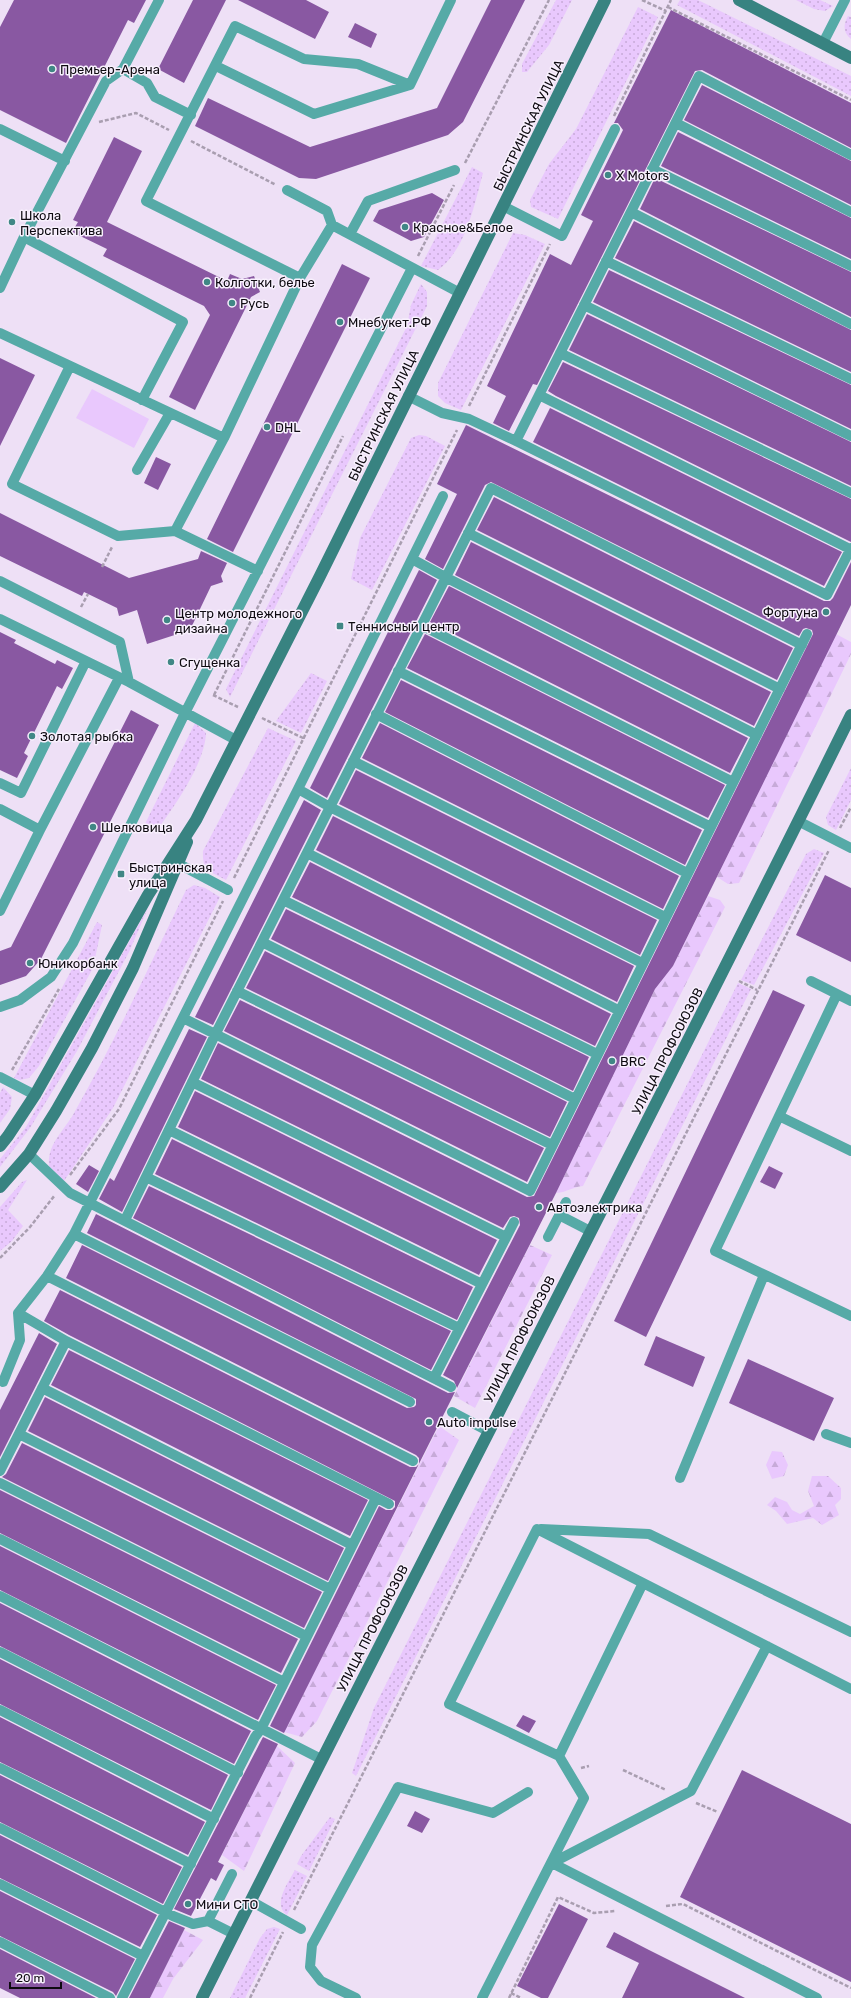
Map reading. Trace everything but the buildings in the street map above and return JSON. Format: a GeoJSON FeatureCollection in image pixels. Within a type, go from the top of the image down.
{"type":"FeatureCollection","features":[{"type":"Feature","properties":{"kind":"main road","name":"БЫСТРИНСКАЯ УЛИЦА"},"geometry":{"type":"LineString","coordinates":[[0,1187],[29,1154],[56,1111],[92,1048],[133,968],[179,864],[196,820],[320,576],[408,396],[606,0]]}},
{"type":"Feature","properties":{"kind":"main road"},"geometry":{"type":"LineString","coordinates":[[740,0],[851,58]]}},
{"type":"Feature","properties":{"kind":"main road","name":"УЛИЦА ПРОФСОЮЗОВ"},"geometry":{"type":"LineString","coordinates":[[202,1998],[321,1759],[851,715]]}},
{"type":"Feature","properties":{"kind":"main road","name":"БЫСТРИНСКАЯ УЛИЦА"},"geometry":{"type":"LineString","coordinates":[[0,1146],[35,1094],[76,1026],[148,895],[196,820]]}},
{"type":"Feature","properties":{"kind":"lane"},"geometry":{"type":"LineString","coordinates":[[0,288],[24,237],[106,80],[123,68],[159,0]]}},
{"type":"Feature","properties":{"kind":"lane"},"geometry":{"type":"LineString","coordinates":[[216,66],[314,114],[410,85],[451,0]]}},
{"type":"Feature","properties":{"kind":"lane"},"geometry":{"type":"LineString","coordinates":[[823,43],[845,0]]}},
{"type":"Feature","properties":{"kind":"lane"},"geometry":{"type":"LineString","coordinates":[[300,278],[146,201],[235,26],[304,59],[358,64],[410,85]]}},
{"type":"Feature","properties":{"kind":"lane"},"geometry":{"type":"LineString","coordinates":[[123,68],[147,82],[155,97],[191,115]]}},
{"type":"Feature","properties":{"kind":"lane"},"geometry":{"type":"LineString","coordinates":[[516,441],[699,76],[851,155]]}},
{"type":"Feature","properties":{"kind":"lane"},"geometry":{"type":"LineString","coordinates":[[676,123],[851,212]]}},
{"type":"Feature","properties":{"kind":"lane"},"geometry":{"type":"LineString","coordinates":[[0,129],[65,161]]}},
{"type":"Feature","properties":{"kind":"lane"},"geometry":{"type":"LineString","coordinates":[[503,206],[562,236],[615,129]]}},
{"type":"Feature","properties":{"kind":"lane"},"geometry":{"type":"LineString","coordinates":[[350,234],[368,201],[459,168]]}},
{"type":"Feature","properties":{"kind":"lane"},"geometry":{"type":"LineString","coordinates":[[652,169],[851,266]]}},
{"type":"Feature","properties":{"kind":"lane"},"geometry":{"type":"LineString","coordinates":[[287,190],[327,211],[332,225],[460,293]]}},
{"type":"Feature","properties":{"kind":"lane"},"geometry":{"type":"LineString","coordinates":[[631,212],[851,324]]}},
{"type":"Feature","properties":{"kind":"lane"},"geometry":{"type":"LineString","coordinates":[[174,531],[224,438],[300,278],[332,225]]}},
{"type":"Feature","properties":{"kind":"lane"},"geometry":{"type":"LineString","coordinates":[[24,237],[183,322],[142,400]]}},
{"type":"Feature","properties":{"kind":"lane"},"geometry":{"type":"LineString","coordinates":[[606,261],[851,380]]}},
{"type":"Feature","properties":{"kind":"lane"},"geometry":{"type":"LineString","coordinates":[[0,1007],[20,1000],[51,977],[73,943],[186,711],[412,268]]}},
{"type":"Feature","properties":{"kind":"lane"},"geometry":{"type":"LineString","coordinates":[[584,305],[851,436]]}},
{"type":"Feature","properties":{"kind":"lane"},"geometry":{"type":"LineString","coordinates":[[0,333],[224,438]]}},
{"type":"Feature","properties":{"kind":"lane"},"geometry":{"type":"LineString","coordinates":[[560,353],[851,493]]}},
{"type":"Feature","properties":{"kind":"lane"},"geometry":{"type":"LineString","coordinates":[[70,366],[12,484],[118,536],[174,531],[258,571]]}},
{"type":"Feature","properties":{"kind":"lane"},"geometry":{"type":"LineString","coordinates":[[408,396],[442,413],[463,418],[516,441],[827,595],[851,549],[539,395]]}},
{"type":"Feature","properties":{"kind":"lane"},"geometry":{"type":"LineString","coordinates":[[137,470],[170,413]]}},
{"type":"Feature","properties":{"kind":"lane"},"geometry":{"type":"LineString","coordinates":[[125,1220],[215,1035],[444,577],[491,488],[802,645]]}},
{"type":"Feature","properties":{"kind":"lane"},"geometry":{"type":"LineString","coordinates":[[2,1382],[20,1340],[18,1313],[47,1276],[74,1234],[298,789],[443,496]]}},
{"type":"Feature","properties":{"kind":"lane"},"geometry":{"type":"LineString","coordinates":[[468,533],[780,689]]}},
{"type":"Feature","properties":{"kind":"lane"},"geometry":{"type":"LineString","coordinates":[[412,559],[444,577],[757,735]]}},
{"type":"Feature","properties":{"kind":"lane"},"geometry":{"type":"LineString","coordinates":[[0,581],[120,642],[124,680],[40,830],[1,906]]}},
{"type":"Feature","properties":{"kind":"lane"},"geometry":{"type":"LineString","coordinates":[[0,619],[2,618],[186,711],[236,740]]}},
{"type":"Feature","properties":{"kind":"lane"},"geometry":{"type":"LineString","coordinates":[[421,625],[733,782]]}},
{"type":"Feature","properties":{"kind":"lane"},"geometry":{"type":"LineString","coordinates":[[183,1018],[530,1191],[618,1010],[807,634]]}},
{"type":"Feature","properties":{"kind":"lane"},"geometry":{"type":"LineString","coordinates":[[0,783],[22,793],[86,661]]}},
{"type":"Feature","properties":{"kind":"lane"},"geometry":{"type":"LineString","coordinates":[[398,671],[710,827]]}},
{"type":"Feature","properties":{"kind":"lane"},"geometry":{"type":"LineString","coordinates":[[376,714],[687,873]]}},
{"type":"Feature","properties":{"kind":"lane"},"geometry":{"type":"LineString","coordinates":[[353,760],[665,917]]}},
{"type":"Feature","properties":{"kind":"lane"},"geometry":{"type":"LineString","coordinates":[[298,789],[330,807],[642,963]]}},
{"type":"Feature","properties":{"kind":"lane"},"geometry":{"type":"LineString","coordinates":[[0,809],[40,830]]}},
{"type":"Feature","properties":{"kind":"lane"},"geometry":{"type":"LineString","coordinates":[[798,821],[851,848]]}},
{"type":"Feature","properties":{"kind":"lane"},"geometry":{"type":"LineString","coordinates":[[307,853],[618,1010]]}},
{"type":"Feature","properties":{"kind":"lane"},"geometry":{"type":"LineString","coordinates":[[179,864],[228,890]]}},
{"type":"Feature","properties":{"kind":"lane"},"geometry":{"type":"LineString","coordinates":[[283,900],[597,1054]]}},
{"type":"Feature","properties":{"kind":"lane"},"geometry":{"type":"LineString","coordinates":[[262,942],[575,1099]]}},
{"type":"Feature","properties":{"kind":"lane"},"geometry":{"type":"LineString","coordinates":[[811,981],[851,1001]]}},
{"type":"Feature","properties":{"kind":"lane"},"geometry":{"type":"LineString","coordinates":[[238,991],[552,1145]]}},
{"type":"Feature","properties":{"kind":"lane"},"geometry":{"type":"LineString","coordinates":[[837,994],[715,1252],[851,1316]]}},
{"type":"Feature","properties":{"kind":"lane"},"geometry":{"type":"LineString","coordinates":[[0,1077],[35,1094]]}},
{"type":"Feature","properties":{"kind":"lane"},"geometry":{"type":"LineString","coordinates":[[192,1082],[506,1237]]}},
{"type":"Feature","properties":{"kind":"lane"},"geometry":{"type":"LineString","coordinates":[[779,1116],[851,1152]]}},
{"type":"Feature","properties":{"kind":"lane"},"geometry":{"type":"LineString","coordinates":[[169,1130],[482,1284]]}},
{"type":"Feature","properties":{"kind":"lane"},"geometry":{"type":"LineString","coordinates":[[29,1154],[63,1184],[70,1193],[451,1387]]}},
{"type":"Feature","properties":{"kind":"lane"},"geometry":{"type":"LineString","coordinates":[[146,1177],[459,1328]]}},
{"type":"Feature","properties":{"kind":"lane"},"geometry":{"type":"LineString","coordinates":[[548,1237],[566,1202]]}},
{"type":"Feature","properties":{"kind":"lane"},"geometry":{"type":"LineString","coordinates":[[559,1215],[590,1231]]}},
{"type":"Feature","properties":{"kind":"lane"},"geometry":{"type":"LineString","coordinates":[[434,1378],[514,1222]]}},
{"type":"Feature","properties":{"kind":"lane"},"geometry":{"type":"LineString","coordinates":[[74,1234],[410,1402]]}},
{"type":"Feature","properties":{"kind":"lane"},"geometry":{"type":"LineString","coordinates":[[680,1478],[764,1275]]}},
{"type":"Feature","properties":{"kind":"lane"},"geometry":{"type":"LineString","coordinates":[[47,1276],[413,1461]]}},
{"type":"Feature","properties":{"kind":"lane"},"geometry":{"type":"LineString","coordinates":[[18,1313],[66,1342],[389,1504]]}},
{"type":"Feature","properties":{"kind":"lane"},"geometry":{"type":"LineString","coordinates":[[0,1471],[66,1342]]}},
{"type":"Feature","properties":{"kind":"lane"},"geometry":{"type":"LineString","coordinates":[[42,1388],[352,1545]]}},
{"type":"Feature","properties":{"kind":"lane"},"geometry":{"type":"LineString","coordinates":[[452,1412],[488,1431]]}},
{"type":"Feature","properties":{"kind":"lane"},"geometry":{"type":"LineString","coordinates":[[19,1434],[330,1589]]}},
{"type":"Feature","properties":{"kind":"lane"},"geometry":{"type":"LineString","coordinates":[[826,1434],[851,1444]]}},
{"type":"Feature","properties":{"kind":"lane"},"geometry":{"type":"LineString","coordinates":[[0,1483],[306,1636]]}},
{"type":"Feature","properties":{"kind":"lane"},"geometry":{"type":"LineString","coordinates":[[122,1998],[255,1737],[261,1729],[376,1498]]}},
{"type":"Feature","properties":{"kind":"lane"},"geometry":{"type":"LineString","coordinates":[[537,1529],[851,1689]]}},
{"type":"Feature","properties":{"kind":"lane"},"geometry":{"type":"LineString","coordinates":[[537,1529],[649,1534],[851,1632]]}},
{"type":"Feature","properties":{"kind":"lane"},"geometry":{"type":"LineString","coordinates":[[482,1998],[584,1798],[558,1756],[449,1704],[537,1529]]}},
{"type":"Feature","properties":{"kind":"lane"},"geometry":{"type":"LineString","coordinates":[[0,1539],[284,1682]]}},
{"type":"Feature","properties":{"kind":"lane"},"geometry":{"type":"LineString","coordinates":[[558,1756],[644,1583]]}},
{"type":"Feature","properties":{"kind":"lane"},"geometry":{"type":"LineString","coordinates":[[0,1596],[321,1759]]}},
{"type":"Feature","properties":{"kind":"lane"},"geometry":{"type":"LineString","coordinates":[[552,1863],[691,1791],[767,1646]]}},
{"type":"Feature","properties":{"kind":"lane"},"geometry":{"type":"LineString","coordinates":[[0,1652],[238,1773]]}},
{"type":"Feature","properties":{"kind":"lane"},"geometry":{"type":"LineString","coordinates":[[0,1710],[214,1819]]}},
{"type":"Feature","properties":{"kind":"lane"},"geometry":{"type":"LineString","coordinates":[[0,1768],[191,1864]]}},
{"type":"Feature","properties":{"kind":"lane"},"geometry":{"type":"LineString","coordinates":[[356,1998],[342,1995],[321,1980],[310,1967],[312,1945],[398,1787],[493,1813],[528,1792]]}},
{"type":"Feature","properties":{"kind":"lane"},"geometry":{"type":"LineString","coordinates":[[0,1828],[193,1924],[208,1921],[234,1934]]}},
{"type":"Feature","properties":{"kind":"lane"},"geometry":{"type":"LineString","coordinates":[[552,1863],[817,1998]]}},
{"type":"Feature","properties":{"kind":"lane"},"geometry":{"type":"LineString","coordinates":[[208,1921],[232,1874]]}},
{"type":"Feature","properties":{"kind":"lane"},"geometry":{"type":"LineString","coordinates":[[0,1884],[143,1956]]}},
{"type":"Feature","properties":{"kind":"lane"},"geometry":{"type":"LineString","coordinates":[[251,1901],[301,1929]]}},
{"type":"Feature","properties":{"kind":"lane"},"geometry":{"type":"LineString","coordinates":[[0,1942],[110,1998]]}},
{"type":"Feature","properties":{"kind":"path"},"geometry":{"type":"LineString","coordinates":[[459,168],[549,0]]}},
{"type":"Feature","properties":{"kind":"path"},"geometry":{"type":"LineString","coordinates":[[642,0],[666,11]]}},
{"type":"Feature","properties":{"kind":"path"},"geometry":{"type":"LineString","coordinates":[[612,118],[671,0]]}},
{"type":"Feature","properties":{"kind":"path"},"geometry":{"type":"LineString","coordinates":[[668,7],[851,100]]}},
{"type":"Feature","properties":{"kind":"path"},"geometry":{"type":"LineString","coordinates":[[412,268],[456,180]]}},
{"type":"Feature","properties":{"kind":"path"},"geometry":{"type":"LineString","coordinates":[[0,1258],[30,1226],[119,1108],[556,232]]}},
{"type":"Feature","properties":{"kind":"path"},"geometry":{"type":"LineString","coordinates":[[214,695],[346,431]]}},
{"type":"Feature","properties":{"kind":"path"},"geometry":{"type":"LineString","coordinates":[[102,567],[118,536]]}},
{"type":"Feature","properties":{"kind":"path"},"geometry":{"type":"LineString","coordinates":[[250,1998],[757,990],[851,807]]}},
{"type":"Feature","properties":{"kind":"path"},"geometry":{"type":"LineString","coordinates":[[739,981],[757,990]]}},
{"type":"Feature","properties":{"kind":"path"},"geometry":{"type":"LineString","coordinates":[[511,1993],[521,1998]]}},
{"type":"Feature","properties":{"kind":"green space"},"geometry":{"type":"Polygon","coordinates":[[[556,0],[572,0],[549,45],[527,72],[522,72],[522,64],[556,0]]]}},
{"type":"Feature","properties":{"kind":"green space"},"geometry":{"type":"Polygon","coordinates":[[[680,0],[698,0],[851,76],[851,96],[677,5],[680,0]]]}},
{"type":"Feature","properties":{"kind":"green space"},"geometry":{"type":"Polygon","coordinates":[[[796,0],[820,0],[833,6],[825,11],[814,9],[796,0]]]}},
{"type":"Feature","properties":{"kind":"green space"},"geometry":{"type":"Polygon","coordinates":[[[638,7],[658,17],[558,219],[531,207],[530,200],[549,164],[576,129],[638,7]]]}},
{"type":"Feature","properties":{"kind":"green space"},"geometry":{"type":"Polygon","coordinates":[[[848,16],[851,17],[851,39],[845,31],[845,22],[848,16]]]}},
{"type":"Feature","properties":{"kind":"green space"},"geometry":{"type":"Polygon","coordinates":[[[472,167],[483,173],[468,226],[456,251],[438,270],[421,266],[472,167]]]}},
{"type":"Feature","properties":{"kind":"green space"},"geometry":{"type":"Polygon","coordinates":[[[513,233],[525,235],[545,244],[461,410],[445,403],[438,396],[438,383],[513,233]]]}},
{"type":"Feature","properties":{"kind":"green space"},"geometry":{"type":"Polygon","coordinates":[[[421,284],[427,292],[427,306],[230,697],[226,689],[407,326],[411,305],[421,284]]]}},
{"type":"Feature","properties":{"kind":"green space"},"geometry":{"type":"Polygon","coordinates":[[[92,389],[149,419],[134,448],[76,418],[92,389]]]}},
{"type":"Feature","properties":{"kind":"green space"},"geometry":{"type":"Polygon","coordinates":[[[419,435],[426,436],[445,446],[372,590],[351,579],[360,538],[411,438],[419,435]]]}},
{"type":"Feature","properties":{"kind":"green space"},"geometry":{"type":"Polygon","coordinates":[[[836,634],[851,642],[851,654],[739,883],[728,884],[717,877],[836,634]]]}},
{"type":"Feature","properties":{"kind":"green space"},"geometry":{"type":"Polygon","coordinates":[[[311,673],[327,681],[301,733],[276,721],[311,673]]]}},
{"type":"Feature","properties":{"kind":"green space"},"geometry":{"type":"Polygon","coordinates":[[[195,723],[206,733],[200,758],[194,772],[179,799],[155,833],[143,828],[195,723]]]}},
{"type":"Feature","properties":{"kind":"green space"},"geometry":{"type":"Polygon","coordinates":[[[268,728],[296,741],[226,880],[208,870],[204,863],[203,851],[268,728]]]}},
{"type":"Feature","properties":{"kind":"green space"},"geometry":{"type":"Polygon","coordinates":[[[851,768],[851,800],[836,830],[828,825],[826,817],[851,768]]]}},
{"type":"Feature","properties":{"kind":"green space"},"geometry":{"type":"Polygon","coordinates":[[[814,849],[824,853],[754,985],[741,980],[806,854],[814,849]]]}},
{"type":"Feature","properties":{"kind":"green space"},"geometry":{"type":"Polygon","coordinates":[[[194,885],[205,888],[220,897],[113,1108],[64,1181],[49,1166],[49,1158],[53,1144],[70,1120],[104,1058],[186,890],[194,885]]]}},
{"type":"Feature","properties":{"kind":"green space"},"geometry":{"type":"Polygon","coordinates":[[[708,896],[720,900],[725,907],[583,1186],[556,1193],[655,989],[673,966],[708,896]]]}},
{"type":"Feature","properties":{"kind":"green space"},"geometry":{"type":"Polygon","coordinates":[[[148,908],[129,952],[77,1051],[30,1128],[0,1167],[0,1159],[26,1127],[148,908]]]}},
{"type":"Feature","properties":{"kind":"green space"},"geometry":{"type":"Polygon","coordinates":[[[97,922],[102,925],[93,968],[39,1066],[29,1078],[20,1080],[14,1078],[97,922]]]}},
{"type":"Feature","properties":{"kind":"green space"},"geometry":{"type":"Polygon","coordinates":[[[738,983],[751,989],[356,1776],[352,1773],[374,1708],[738,983]]]}},
{"type":"Feature","properties":{"kind":"green space"},"geometry":{"type":"Polygon","coordinates":[[[3,1087],[12,1097],[10,1109],[0,1123],[0,1093],[3,1087]]]}},
{"type":"Feature","properties":{"kind":"green space"},"geometry":{"type":"Polygon","coordinates":[[[27,1180],[8,1210],[23,1226],[12,1241],[0,1251],[0,1207],[22,1182],[27,1180]]]}},
{"type":"Feature","properties":{"kind":"green space"},"geometry":{"type":"Polygon","coordinates":[[[530,1245],[552,1255],[475,1408],[454,1396],[530,1245]]]}},
{"type":"Feature","properties":{"kind":"green space"},"geometry":{"type":"Polygon","coordinates":[[[439,1426],[459,1440],[317,1721],[302,1737],[284,1732],[439,1426]]]}},
{"type":"Feature","properties":{"kind":"green space"},"geometry":{"type":"Polygon","coordinates":[[[772,1451],[782,1452],[788,1465],[784,1476],[772,1479],[766,1465],[772,1451]]]}},
{"type":"Feature","properties":{"kind":"green space"},"geometry":{"type":"Polygon","coordinates":[[[812,1476],[828,1476],[841,1488],[841,1499],[835,1505],[839,1515],[822,1525],[813,1518],[787,1524],[776,1511],[767,1505],[775,1497],[787,1502],[792,1510],[800,1514],[814,1506],[808,1491],[812,1476]]]}},
{"type":"Feature","properties":{"kind":"green space"},"geometry":{"type":"Polygon","coordinates":[[[277,1746],[295,1763],[244,1871],[222,1855],[277,1746]]]}},
{"type":"Feature","properties":{"kind":"green space"},"geometry":{"type":"Polygon","coordinates":[[[330,1817],[335,1819],[309,1871],[297,1864],[301,1856],[330,1817]]]}},
{"type":"Feature","properties":{"kind":"green space"},"geometry":{"type":"Polygon","coordinates":[[[295,1870],[307,1876],[287,1915],[281,1905],[281,1899],[285,1887],[295,1870]]]}},
{"type":"Feature","properties":{"kind":"green space"},"geometry":{"type":"Polygon","coordinates":[[[274,1927],[280,1929],[245,1998],[230,1998],[260,1938],[267,1929],[274,1927]]]}},
{"type":"Feature","properties":{"kind":"green space"},"geometry":{"type":"Polygon","coordinates":[[[184,1930],[203,1940],[173,1979],[163,1998],[150,1998],[184,1930]]]}},
{"type":"Feature","properties":{"kind":"place","name":"Премьер-Арена"},"geometry":{"type":"Point","coordinates":[52,69]}},
{"type":"Feature","properties":{"kind":"place","name":"X Motors"},"geometry":{"type":"Point","coordinates":[608,175]}},
{"type":"Feature","properties":{"kind":"place","name":"Школа Перспектива"},"geometry":{"type":"Point","coordinates":[12,222]}},
{"type":"Feature","properties":{"kind":"place","name":"Красное&Белое"},"geometry":{"type":"Point","coordinates":[405,227]}},
{"type":"Feature","properties":{"kind":"place","name":"Колготки, белье"},"geometry":{"type":"Point","coordinates":[207,282]}},
{"type":"Feature","properties":{"kind":"place","name":"Русь"},"geometry":{"type":"Point","coordinates":[232,303]}},
{"type":"Feature","properties":{"kind":"place","name":"Мнебукет.РФ"},"geometry":{"type":"Point","coordinates":[340,322]}},
{"type":"Feature","properties":{"kind":"place","name":"DHL"},"geometry":{"type":"Point","coordinates":[267,427]}},
{"type":"Feature","properties":{"kind":"place","name":"Фортуна"},"geometry":{"type":"Point","coordinates":[826,612]}},
{"type":"Feature","properties":{"kind":"place","name":"Центр молодежного дизайна"},"geometry":{"type":"Point","coordinates":[167,620]}},
{"type":"Feature","properties":{"kind":"place","name":"Теннисный центр"},"geometry":{"type":"Point","coordinates":[340,626]}},
{"type":"Feature","properties":{"kind":"place","name":"Сгущенка"},"geometry":{"type":"Point","coordinates":[171,662]}},
{"type":"Feature","properties":{"kind":"place","name":"Золотая рыбка"},"geometry":{"type":"Point","coordinates":[32,736]}},
{"type":"Feature","properties":{"kind":"place","name":"Шелковица"},"geometry":{"type":"Point","coordinates":[93,827]}},
{"type":"Feature","properties":{"kind":"place","name":"Быстринская улица"},"geometry":{"type":"Point","coordinates":[121,874]}},
{"type":"Feature","properties":{"kind":"place","name":"Юникорбанк"},"geometry":{"type":"Point","coordinates":[30,963]}},
{"type":"Feature","properties":{"kind":"place","name":"BRC"},"geometry":{"type":"Point","coordinates":[612,1061]}},
{"type":"Feature","properties":{"kind":"place","name":"Автоэлектрика"},"geometry":{"type":"Point","coordinates":[539,1207]}},
{"type":"Feature","properties":{"kind":"place","name":"Auto impulse"},"geometry":{"type":"Point","coordinates":[429,1422]}},
{"type":"Feature","properties":{"kind":"place","name":"Мини СТО"},"geometry":{"type":"Point","coordinates":[188,1904]}}]}
